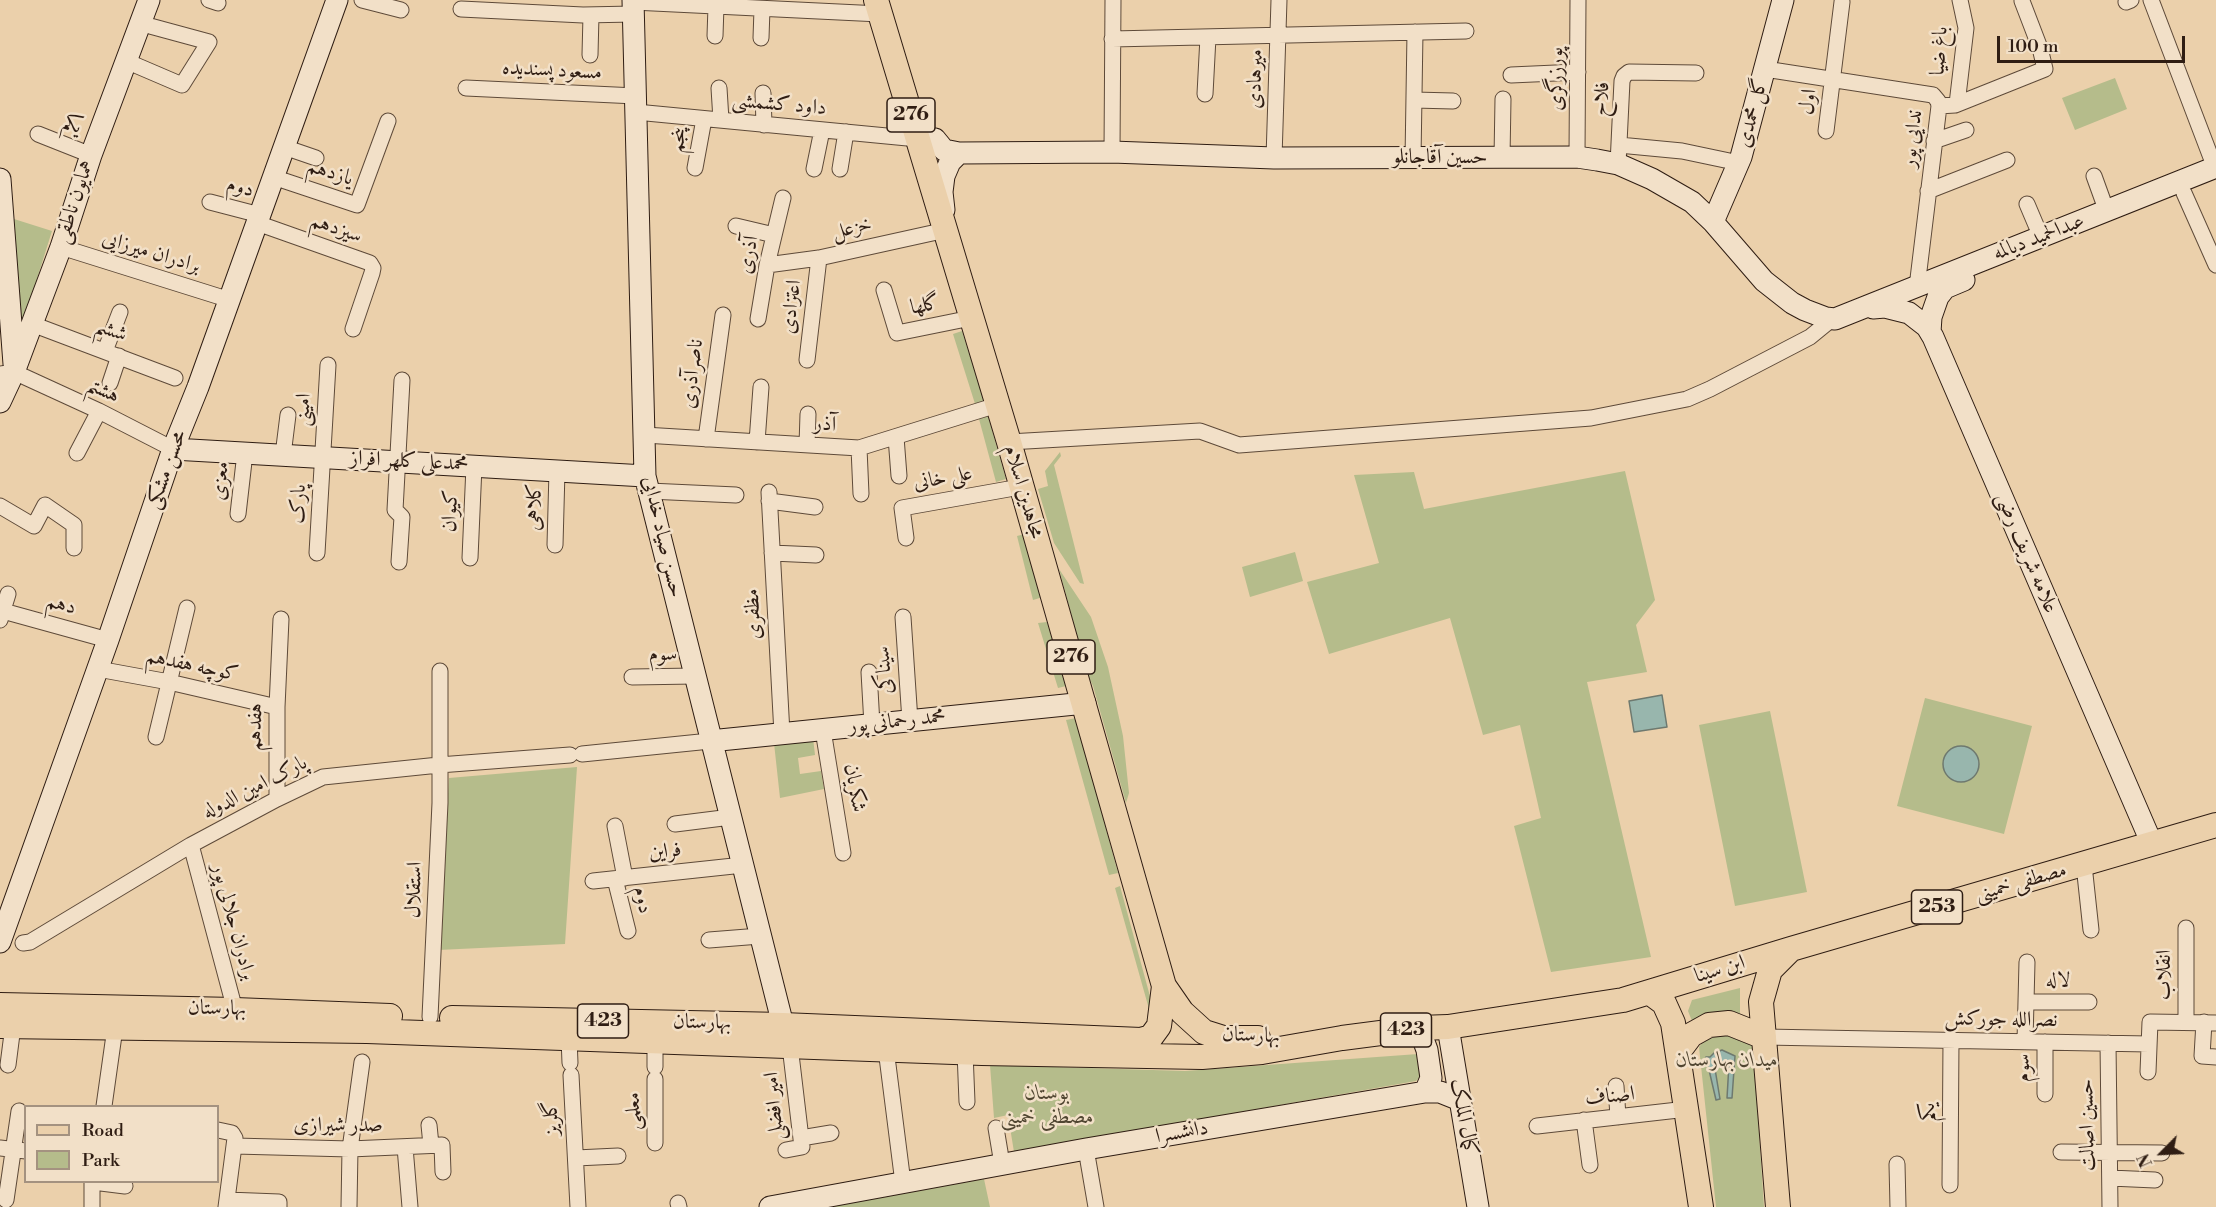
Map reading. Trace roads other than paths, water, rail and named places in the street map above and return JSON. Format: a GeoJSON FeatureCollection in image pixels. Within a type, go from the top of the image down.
{"type":"FeatureCollection","features":[{"type":"Feature","properties":{"kind":"main road","name":"همایون ناطقی"},"geometry":{"type":"LineString","coordinates":[[0,402],[7,373],[32,324],[61,247],[91,155],[149,0]]}},
{"type":"Feature","properties":{"kind":"main road","name":"محسن مشکی"},"geometry":{"type":"LineString","coordinates":[[9,940],[6,907],[98,669],[173,449],[230,300],[337,0]]}},
{"type":"Feature","properties":{"kind":"main road","name":"گل محمدی"},"geometry":{"type":"LineString","coordinates":[[1713,222],[1738,163],[1783,0]]}},
{"type":"Feature","properties":{"kind":"main road","name":"مجاهدین اسلام"},"geometry":{"type":"LineString","coordinates":[[882,5],[927,139],[946,230],[1164,986]]}},
{"type":"Feature","properties":{"kind":"main road","name":"حسن صیاد خدایی"},"geometry":{"type":"LineString","coordinates":[[633,6],[647,483],[710,741],[787,1036]]}},
{"type":"Feature","properties":{"kind":"main road"},"geometry":{"type":"LineString","coordinates":[[927,139],[944,150],[959,153]]}},
{"type":"Feature","properties":{"kind":"main road","name":"حسین آقاجانلو"},"geometry":{"type":"LineString","coordinates":[[959,153],[1112,152],[1274,158],[1413,159],[1618,155],[1652,179],[1687,199],[1713,222],[1764,281],[1792,303],[1816,315],[1832,319]]}},
{"type":"Feature","properties":{"kind":"main road"},"geometry":{"type":"LineString","coordinates":[[946,230],[942,192],[944,176],[950,162],[959,153]]}},
{"type":"Feature","properties":{"kind":"main road","name":"عبدالحمید دیالمه"},"geometry":{"type":"LineString","coordinates":[[1862,308],[2216,167]]}},
{"type":"Feature","properties":{"kind":"main road"},"geometry":{"type":"LineString","coordinates":[[0,179],[7,373]]}},
{"type":"Feature","properties":{"kind":"main road","name":"عبدالحمید دیالمه"},"geometry":{"type":"LineString","coordinates":[[1936,299],[1945,288],[1953,284],[2216,179]]}},
{"type":"Feature","properties":{"kind":"main road"},"geometry":{"type":"LineString","coordinates":[[1917,287],[1936,299],[1930,332]]}},
{"type":"Feature","properties":{"kind":"main road","name":"علامه شریف رضی"},"geometry":{"type":"LineString","coordinates":[[1862,308],[1885,307],[1910,313],[1930,332],[2152,844]]}},
{"type":"Feature","properties":{"kind":"main road"},"geometry":{"type":"LineString","coordinates":[[1832,319],[1862,308]]}},
{"type":"Feature","properties":{"kind":"main road","name":"محمدعلی کلهر افراز"},"geometry":{"type":"LineString","coordinates":[[173,449],[557,471],[647,483]]}},
{"type":"Feature","properties":{"kind":"main road","name":"محمد رحمانی پور"},"geometry":{"type":"LineString","coordinates":[[710,741],[1084,703]]}},
{"type":"Feature","properties":{"kind":"main road","name":"مصطفی خمینی"},"geometry":{"type":"LineString","coordinates":[[1791,948],[2216,825]]}},
{"type":"Feature","properties":{"kind":"main road"},"geometry":{"type":"LineString","coordinates":[[1778,1207],[1761,1002],[1770,970],[1791,948]]}},
{"type":"Feature","properties":{"kind":"main road","name":"ابن سینا"},"geometry":{"type":"LineString","coordinates":[[1649,992],[1791,948]]}},
{"type":"Feature","properties":{"kind":"main road","name":"بهارستان"},"geometry":{"type":"LineString","coordinates":[[0,1005],[430,1017],[787,1036],[1141,1040],[1151,1037],[1159,1026],[1164,986]]}},
{"type":"Feature","properties":{"kind":"main road","name":"بهارستان"},"geometry":{"type":"LineString","coordinates":[[1164,986],[1189,1020],[1211,1035],[1230,1038],[1341,1038]]}},
{"type":"Feature","properties":{"kind":"main road"},"geometry":{"type":"LineString","coordinates":[[1649,992],[1664,1003],[1673,1023],[1701,1207]]}},
{"type":"Feature","properties":{"kind":"main road","name":"بهارستان"},"geometry":{"type":"LineString","coordinates":[[6,1026],[367,1031],[655,1041],[787,1036],[886,1049],[1202,1057],[1262,1052],[1341,1038],[1419,1028],[1448,1027],[1623,1000],[1649,992]]}},
{"type":"Feature","properties":{"kind":"main road"},"geometry":{"type":"LineString","coordinates":[[1679,1051],[1691,1035],[1709,1025],[1729,1023],[1764,1037]]}},
{"type":"Feature","properties":{"kind":"main road","name":"کمال الملک"},"geometry":{"type":"LineString","coordinates":[[1448,1027],[1478,1207]]}},
{"type":"Feature","properties":{"kind":"main road"},"geometry":{"type":"LineString","coordinates":[[1419,1028],[1427,1050],[1431,1078],[1425,1092]]}},
{"type":"Feature","properties":{"kind":"main road","name":"دانشسرا"},"geometry":{"type":"LineString","coordinates":[[770,1207],[1086,1149],[1425,1092],[1440,1092],[1460,1100]]}},
{"type":"Feature","properties":{"kind":"street"},"geometry":{"type":"LineString","coordinates":[[362,0],[401,10]]}},
{"type":"Feature","properties":{"kind":"street"},"geometry":{"type":"LineString","coordinates":[[1112,152],[1113,0]]}},
{"type":"Feature","properties":{"kind":"street","name":"میرهادی"},"geometry":{"type":"LineString","coordinates":[[1274,158],[1279,0]]}},
{"type":"Feature","properties":{"kind":"street","name":"پورزرگری"},"geometry":{"type":"LineString","coordinates":[[1577,157],[1578,0]]}},
{"type":"Feature","properties":{"kind":"street","name":"باغ ضیا"},"geometry":{"type":"LineString","coordinates":[[1957,104],[1966,28],[1960,0]]}},
{"type":"Feature","properties":{"kind":"street"},"geometry":{"type":"LineString","coordinates":[[2151,0],[2216,167]]}},
{"type":"Feature","properties":{"kind":"street"},"geometry":{"type":"LineString","coordinates":[[1940,106],[1957,104],[2045,69],[2040,48],[2022,1]]}},
{"type":"Feature","properties":{"kind":"street","name":"اول"},"geometry":{"type":"LineString","coordinates":[[1826,131],[1842,2]]}},
{"type":"Feature","properties":{"kind":"street"},"geometry":{"type":"LineString","coordinates":[[461,9],[518,6],[586,10],[633,6],[882,5]]}},
{"type":"Feature","properties":{"kind":"street"},"geometry":{"type":"LineString","coordinates":[[715,36],[716,6]]}},
{"type":"Feature","properties":{"kind":"street"},"geometry":{"type":"LineString","coordinates":[[756,6],[761,38]]}},
{"type":"Feature","properties":{"kind":"street"},"geometry":{"type":"LineString","coordinates":[[586,10],[590,55]]}},
{"type":"Feature","properties":{"kind":"street"},"geometry":{"type":"LineString","coordinates":[[126,61],[182,85],[209,42],[139,23]]}},
{"type":"Feature","properties":{"kind":"street"},"geometry":{"type":"LineString","coordinates":[[1113,39],[1466,31]]}},
{"type":"Feature","properties":{"kind":"street"},"geometry":{"type":"LineString","coordinates":[[1413,159],[1415,32]]}},
{"type":"Feature","properties":{"kind":"street"},"geometry":{"type":"LineString","coordinates":[[1205,94],[1208,37]]}},
{"type":"Feature","properties":{"kind":"street","name":"ندایی پور"},"geometry":{"type":"LineString","coordinates":[[1765,69],[1932,95],[1940,106],[1917,287]]}},
{"type":"Feature","properties":{"kind":"street"},"geometry":{"type":"LineString","coordinates":[[1511,75],[1578,72]]}},
{"type":"Feature","properties":{"kind":"street","name":"فلاح"},"geometry":{"type":"LineString","coordinates":[[1618,155],[1622,81],[1626,74],[1696,73]]}},
{"type":"Feature","properties":{"kind":"street","name":"مسعود پسندیده"},"geometry":{"type":"LineString","coordinates":[[466,88],[636,104]]}},
{"type":"Feature","properties":{"kind":"street"},"geometry":{"type":"LineString","coordinates":[[719,88],[721,120]]}},
{"type":"Feature","properties":{"kind":"street"},"geometry":{"type":"LineString","coordinates":[[763,93],[764,125]]}},
{"type":"Feature","properties":{"kind":"street"},"geometry":{"type":"LineString","coordinates":[[1502,158],[1503,99]]}},
{"type":"Feature","properties":{"kind":"street"},"geometry":{"type":"LineString","coordinates":[[1414,100],[1453,101]]}},
{"type":"Feature","properties":{"kind":"street","name":"داود کشمشی"},"geometry":{"type":"LineString","coordinates":[[636,104],[704,119],[927,139]]}},
{"type":"Feature","properties":{"kind":"street","name":"پنجم"},"geometry":{"type":"LineString","coordinates":[[695,168],[704,119]]}},
{"type":"Feature","properties":{"kind":"street","name":"یازدهم"},"geometry":{"type":"LineString","coordinates":[[273,177],[357,205],[388,121]]}},
{"type":"Feature","properties":{"kind":"street"},"geometry":{"type":"LineString","coordinates":[[814,169],[822,130]]}},
{"type":"Feature","properties":{"kind":"street"},"geometry":{"type":"LineString","coordinates":[[1934,141],[1966,130]]}},
{"type":"Feature","properties":{"kind":"street"},"geometry":{"type":"LineString","coordinates":[[840,169],[846,132]]}},
{"type":"Feature","properties":{"kind":"street","name":"یکم"},"geometry":{"type":"LineString","coordinates":[[38,134],[91,155]]}},
{"type":"Feature","properties":{"kind":"street"},"geometry":{"type":"LineString","coordinates":[[284,147],[316,158]]}},
{"type":"Feature","properties":{"kind":"street"},"geometry":{"type":"LineString","coordinates":[[1618,155],[1682,151],[1738,163]]}},
{"type":"Feature","properties":{"kind":"street"},"geometry":{"type":"LineString","coordinates":[[1928,190],[2007,160]]}},
{"type":"Feature","properties":{"kind":"street"},"geometry":{"type":"LineString","coordinates":[[2094,176],[2107,212]]}},
{"type":"Feature","properties":{"kind":"street"},"geometry":{"type":"LineString","coordinates":[[2184,193],[2216,265]]}},
{"type":"Feature","properties":{"kind":"street","name":"آذری"},"geometry":{"type":"LineString","coordinates":[[758,319],[767,265],[783,198]]}},
{"type":"Feature","properties":{"kind":"street","name":"دوم"},"geometry":{"type":"LineString","coordinates":[[210,202],[258,219]]}},
{"type":"Feature","properties":{"kind":"street"},"geometry":{"type":"LineString","coordinates":[[2027,204],[2041,237]]}},
{"type":"Feature","properties":{"kind":"street","name":"سیزدهم"},"geometry":{"type":"LineString","coordinates":[[258,219],[370,263],[373,268],[372,273],[353,328]]}},
{"type":"Feature","properties":{"kind":"street"},"geometry":{"type":"LineString","coordinates":[[736,226],[774,235]]}},
{"type":"Feature","properties":{"kind":"street","name":"خزعل"},"geometry":{"type":"LineString","coordinates":[[767,265],[819,258],[946,230]]}},
{"type":"Feature","properties":{"kind":"street","name":"برادران میرزایی"},"geometry":{"type":"LineString","coordinates":[[61,247],[230,300]]}},
{"type":"Feature","properties":{"kind":"street","name":"اعتزادی"},"geometry":{"type":"LineString","coordinates":[[807,360],[819,258]]}},
{"type":"Feature","properties":{"kind":"street","name":"گلها"},"geometry":{"type":"LineString","coordinates":[[884,290],[897,333],[971,318]]}},
{"type":"Feature","properties":{"kind":"street"},"geometry":{"type":"LineString","coordinates":[[110,383],[112,354],[120,312]]}},
{"type":"Feature","properties":{"kind":"street","name":"ناصرآذری"},"geometry":{"type":"LineString","coordinates":[[706,439],[723,315]]}},
{"type":"Feature","properties":{"kind":"street"},"geometry":{"type":"LineString","coordinates":[[1009,442],[1200,431],[1239,445],[1591,418],[1687,399],[1810,337],[1832,319]]}},
{"type":"Feature","properties":{"kind":"street","name":"ششم"},"geometry":{"type":"LineString","coordinates":[[32,324],[175,378]]}},
{"type":"Feature","properties":{"kind":"street","name":"امینی"},"geometry":{"type":"LineString","coordinates":[[322,457],[328,365]]}},
{"type":"Feature","properties":{"kind":"street","name":"هشتم"},"geometry":{"type":"LineString","coordinates":[[7,373],[99,411],[173,449]]}},
{"type":"Feature","properties":{"kind":"street"},"geometry":{"type":"LineString","coordinates":[[399,562],[402,517],[395,510],[402,380]]}},
{"type":"Feature","properties":{"kind":"street"},"geometry":{"type":"LineString","coordinates":[[757,442],[760,387]]}},
{"type":"Feature","properties":{"kind":"street","name":"آذر"},"geometry":{"type":"LineString","coordinates":[[644,435],[859,448],[997,405]]}},
{"type":"Feature","properties":{"kind":"street"},"geometry":{"type":"LineString","coordinates":[[77,453],[99,411]]}},
{"type":"Feature","properties":{"kind":"street"},"geometry":{"type":"LineString","coordinates":[[807,445],[808,414]]}},
{"type":"Feature","properties":{"kind":"street"},"geometry":{"type":"LineString","coordinates":[[283,455],[288,415]]}},
{"type":"Feature","properties":{"kind":"street"},"geometry":{"type":"LineString","coordinates":[[896,436],[900,476]]}},
{"type":"Feature","properties":{"kind":"street"},"geometry":{"type":"LineString","coordinates":[[859,448],[861,494]]}},
{"type":"Feature","properties":{"kind":"street","name":"معزی"},"geometry":{"type":"LineString","coordinates":[[238,514],[245,453]]}},
{"type":"Feature","properties":{"kind":"street","name":"پارک"},"geometry":{"type":"LineString","coordinates":[[317,553],[322,457]]}},
{"type":"Feature","properties":{"kind":"street","name":"کیوان"},"geometry":{"type":"LineString","coordinates":[[470,558],[474,466]]}},
{"type":"Feature","properties":{"kind":"street","name":"کلاهی"},"geometry":{"type":"LineString","coordinates":[[555,545],[557,471]]}},
{"type":"Feature","properties":{"kind":"street"},"geometry":{"type":"LineString","coordinates":[[647,483],[736,495]]}},
{"type":"Feature","properties":{"kind":"street","name":"علی خانی"},"geometry":{"type":"LineString","coordinates":[[906,538],[902,508],[1020,487]]}},
{"type":"Feature","properties":{"kind":"street","name":"مظفری"},"geometry":{"type":"LineString","coordinates":[[782,734],[769,496],[815,507]]}},
{"type":"Feature","properties":{"kind":"street"},"geometry":{"type":"LineString","coordinates":[[0,506],[34,526],[45,505],[74,525],[74,548]]}},
{"type":"Feature","properties":{"kind":"street"},"geometry":{"type":"LineString","coordinates":[[772,553],[816,555]]}},
{"type":"Feature","properties":{"kind":"street","name":"دهم"},"geometry":{"type":"LineString","coordinates":[[8,594],[1,615],[108,640]]}},
{"type":"Feature","properties":{"kind":"street"},"geometry":{"type":"LineString","coordinates":[[156,737],[187,608]]}},
{"type":"Feature","properties":{"kind":"street","name":"سیناکی"},"geometry":{"type":"LineString","coordinates":[[903,617],[910,721]]}},
{"type":"Feature","properties":{"kind":"street","name":"هفدهم"},"geometry":{"type":"LineString","coordinates":[[277,799],[277,706],[281,619]]}},
{"type":"Feature","properties":{"kind":"street","name":"کوچه هفدهم"},"geometry":{"type":"LineString","coordinates":[[98,669],[277,706]]}},
{"type":"Feature","properties":{"kind":"street","name":"استقلال"},"geometry":{"type":"LineString","coordinates":[[430,1017],[440,803],[440,671]]}},
{"type":"Feature","properties":{"kind":"street"},"geometry":{"type":"LineString","coordinates":[[869,672],[872,725]]}},
{"type":"Feature","properties":{"kind":"street","name":"سوم"},"geometry":{"type":"LineString","coordinates":[[632,677],[695,676]]}},
{"type":"Feature","properties":{"kind":"street","name":"شکریان"},"geometry":{"type":"LineString","coordinates":[[823,730],[843,853]]}},
{"type":"Feature","properties":{"kind":"street","name":"پارک امین الدوله"},"geometry":{"type":"LineString","coordinates":[[9,940],[30,942],[191,845],[323,777],[710,741]]}},
{"type":"Feature","properties":{"kind":"street"},"geometry":{"type":"LineString","coordinates":[[675,824],[731,818]]}},
{"type":"Feature","properties":{"kind":"street"},"geometry":{"type":"LineString","coordinates":[[615,826],[620,878]]}},
{"type":"Feature","properties":{"kind":"street","name":"برادران جلالی پور"},"geometry":{"type":"LineString","coordinates":[[191,845],[235,1010]]}},
{"type":"Feature","properties":{"kind":"street","name":"فراین"},"geometry":{"type":"LineString","coordinates":[[593,881],[743,865]]}},
{"type":"Feature","properties":{"kind":"street"},"geometry":{"type":"LineString","coordinates":[[2084,865],[2091,930]]}},
{"type":"Feature","properties":{"kind":"street","name":"دوم"},"geometry":{"type":"LineString","coordinates":[[620,878],[628,931]]}},
{"type":"Feature","properties":{"kind":"street","name":"انقلاب"},"geometry":{"type":"LineString","coordinates":[[2186,928],[2186,1022]]}},
{"type":"Feature","properties":{"kind":"street"},"geometry":{"type":"LineString","coordinates":[[709,940],[760,936]]}},
{"type":"Feature","properties":{"kind":"street"},"geometry":{"type":"LineString","coordinates":[[2025,1041],[2026,962]]}},
{"type":"Feature","properties":{"kind":"street","name":"لاله"},"geometry":{"type":"LineString","coordinates":[[2026,1002],[2089,1002]]}},
{"type":"Feature","properties":{"kind":"street"},"geometry":{"type":"LineString","coordinates":[[2148,1072],[2150,1022],[2210,1022],[2202,1056],[2216,1058]]}},
{"type":"Feature","properties":{"kind":"street"},"geometry":{"type":"LineString","coordinates":[[6,1026],[8,1065]]}},
{"type":"Feature","properties":{"kind":"street"},"geometry":{"type":"LineString","coordinates":[[104,1105],[115,1028]]}},
{"type":"Feature","properties":{"kind":"street","name":"امیر افضلی"},"geometry":{"type":"LineString","coordinates":[[786,1150],[802,1147],[787,1036]]}},
{"type":"Feature","properties":{"kind":"street","name":"نصرالله جورکش"},"geometry":{"type":"LineString","coordinates":[[1764,1037],[2149,1044]]}},
{"type":"Feature","properties":{"kind":"street","name":"گلریز"},"geometry":{"type":"LineString","coordinates":[[569,1038],[578,1207]]}},
{"type":"Feature","properties":{"kind":"street","name":"یکم"},"geometry":{"type":"LineString","coordinates":[[1950,1185],[1951,1040]]}},
{"type":"Feature","properties":{"kind":"street","name":"معلمی"},"geometry":{"type":"LineString","coordinates":[[655,1041],[656,1143]]}},
{"type":"Feature","properties":{"kind":"street","name":"سوم"},"geometry":{"type":"LineString","coordinates":[[2045,1042],[2045,1094]]}},
{"type":"Feature","properties":{"kind":"street","name":"حسین اصالت"},"geometry":{"type":"LineString","coordinates":[[2108,1043],[2110,1207]]}},
{"type":"Feature","properties":{"kind":"street"},"geometry":{"type":"LineString","coordinates":[[886,1049],[903,1183]]}},
{"type":"Feature","properties":{"kind":"street"},"geometry":{"type":"LineString","coordinates":[[965,1052],[967,1102]]}},
{"type":"Feature","properties":{"kind":"street"},"geometry":{"type":"LineString","coordinates":[[349,1207],[350,1149],[362,1062]]}},
{"type":"Feature","properties":{"kind":"street"},"geometry":{"type":"LineString","coordinates":[[1616,1086],[1618,1117]]}},
{"type":"Feature","properties":{"kind":"street","name":"اصناف"},"geometry":{"type":"LineString","coordinates":[[1537,1126],[1687,1109]]}},
{"type":"Feature","properties":{"kind":"street"},"geometry":{"type":"LineString","coordinates":[[6,1200],[19,1111]]}},
{"type":"Feature","properties":{"kind":"street"},"geometry":{"type":"LineString","coordinates":[[1584,1120],[1590,1165]]}},
{"type":"Feature","properties":{"kind":"street"},"geometry":{"type":"LineString","coordinates":[[429,1125],[443,1172]]}},
{"type":"Feature","properties":{"kind":"street"},"geometry":{"type":"LineString","coordinates":[[996,1128],[1002,1164]]}},
{"type":"Feature","properties":{"kind":"street"},"geometry":{"type":"LineString","coordinates":[[219,1130],[234,1135],[226,1203],[279,1202],[279,1207]]}},
{"type":"Feature","properties":{"kind":"street"},"geometry":{"type":"LineString","coordinates":[[801,1138],[831,1134]]}},
{"type":"Feature","properties":{"kind":"street","name":"صدر شیرازی"},"geometry":{"type":"LineString","coordinates":[[234,1146],[350,1149],[436,1145]]}},
{"type":"Feature","properties":{"kind":"street"},"geometry":{"type":"LineString","coordinates":[[405,1147],[410,1207]]}},
{"type":"Feature","properties":{"kind":"street"},"geometry":{"type":"LineString","coordinates":[[1086,1149],[1096,1207]]}},
{"type":"Feature","properties":{"kind":"street"},"geometry":{"type":"LineString","coordinates":[[2061,1152],[2162,1153]]}},
{"type":"Feature","properties":{"kind":"street","name":"گلریز"},"geometry":{"type":"LineString","coordinates":[[576,1158],[618,1156]]}},
{"type":"Feature","properties":{"kind":"street"},"geometry":{"type":"LineString","coordinates":[[1897,1164],[1898,1207]]}},
{"type":"Feature","properties":{"kind":"street"},"geometry":{"type":"LineString","coordinates":[[2110,1178],[2155,1180]]}},
{"type":"Feature","properties":{"kind":"street"},"geometry":{"type":"LineString","coordinates":[[92,1207],[93,1183]]}},
{"type":"Feature","properties":{"kind":"street"},"geometry":{"type":"LineString","coordinates":[[101,1183],[125,1186]]}},
{"type":"Feature","properties":{"kind":"water"},"geometry":{"type":"Polygon","coordinates":[[[1662,695],[1667,727],[1634,732],[1629,701],[1662,695]]]}},
{"type":"Feature","properties":{"kind":"water"},"geometry":{"type":"Polygon","coordinates":[[[1961,746],[1974,751],[1979,764],[1974,777],[1961,782],[1948,777],[1943,764],[1948,751],[1961,746]]]}},
{"type":"Feature","properties":{"kind":"water"},"geometry":{"type":"Polygon","coordinates":[[[1722,1050],[1735,1056],[1732,1098],[1727,1098],[1729,1064],[1714,1063],[1720,1099],[1716,1100],[1706,1057],[1722,1050]]]}},
{"type":"Feature","properties":{"kind":"park label","name":"میدان بهارستان"},"geometry":{"type":"Point","coordinates":[1727,1061]}},
{"type":"Feature","properties":{"kind":"park label","name":"بوستان مصطفی خمینی"},"geometry":{"type":"Point","coordinates":[1047,1106]}}]}
